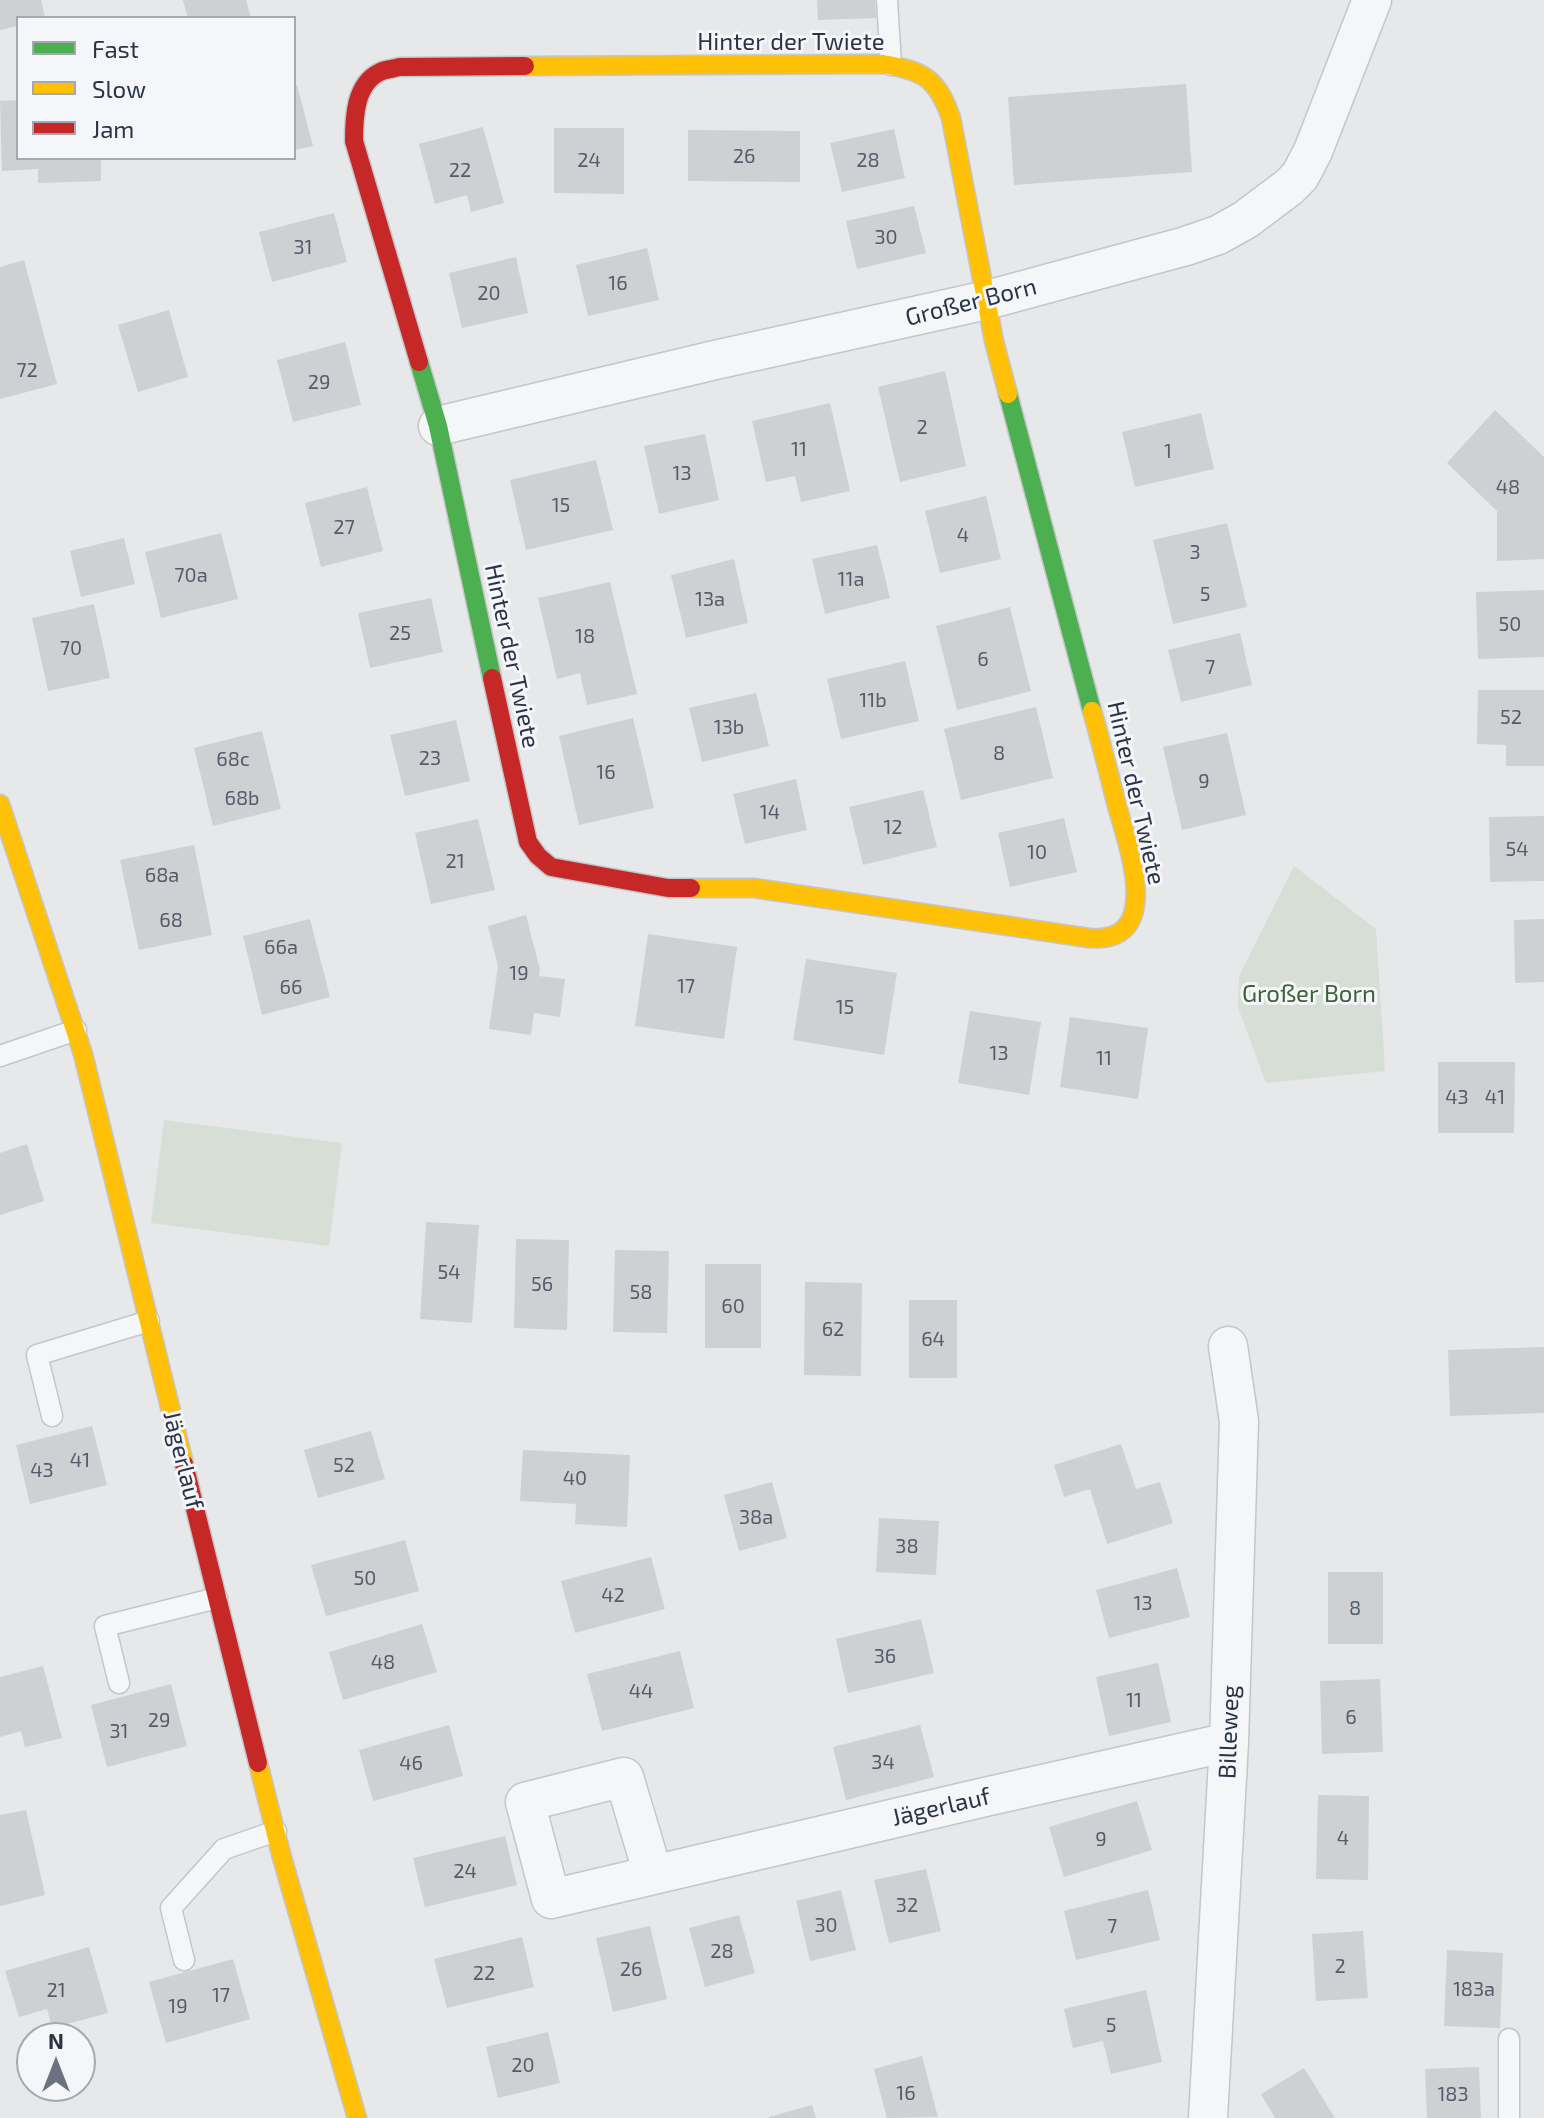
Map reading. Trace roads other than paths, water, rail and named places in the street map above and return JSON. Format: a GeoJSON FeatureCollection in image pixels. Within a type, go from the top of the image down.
{"type":"FeatureCollection","features":[{"type":"Feature","properties":{"kind":"street","name":"Großer Born"},"geometry":{"type":"LineString","coordinates":[[438,426],[987,300],[1218,235],[1245,220],[1300,176],[1313,151],[1372,0]]}},
{"type":"Feature","properties":{"kind":"street","name":"Hinter der Twiete"},"geometry":{"type":"LineString","coordinates":[[891,65],[910,68],[931,78],[944,95],[951,118],[994,341],[1134,868],[1136,901],[1133,929],[1109,938],[1091,938],[754,888],[668,888],[551,867],[538,856],[528,842],[522,818],[438,426],[354,141],[358,99],[380,72],[399,67],[891,65]]}},
{"type":"Feature","properties":{"kind":"street","name":"Jägerlauf"},"geometry":{"type":"LineString","coordinates":[[0,804],[76,1030],[276,1831],[357,2118]]}},
{"type":"Feature","properties":{"kind":"street","name":"Billeweg"},"geometry":{"type":"LineString","coordinates":[[1208,2118],[1229,1742],[1239,1421],[1228,1346]]}},
{"type":"Feature","properties":{"kind":"street","name":"Jägerlauf"},"geometry":{"type":"LineString","coordinates":[[653,1874],[1229,1742]]}},
{"type":"Feature","properties":{"kind":"lane"},"geometry":{"type":"LineString","coordinates":[[887,0],[891,65]]}},
{"type":"Feature","properties":{"kind":"lane"},"geometry":{"type":"LineString","coordinates":[[0,1056],[76,1030]]}},
{"type":"Feature","properties":{"kind":"lane"},"geometry":{"type":"LineString","coordinates":[[52,1416],[37,1355],[149,1321]]}},
{"type":"Feature","properties":{"kind":"lane"},"geometry":{"type":"LineString","coordinates":[[119,1683],[105,1626],[217,1598]]}},
{"type":"Feature","properties":{"kind":"lane"},"geometry":{"type":"LineString","coordinates":[[184,1960],[171,1908],[224,1849],[276,1831]]}},
{"type":"Feature","properties":{"kind":"lane"},"geometry":{"type":"LineString","coordinates":[[1509,2039],[1509,2118]]}}]}
